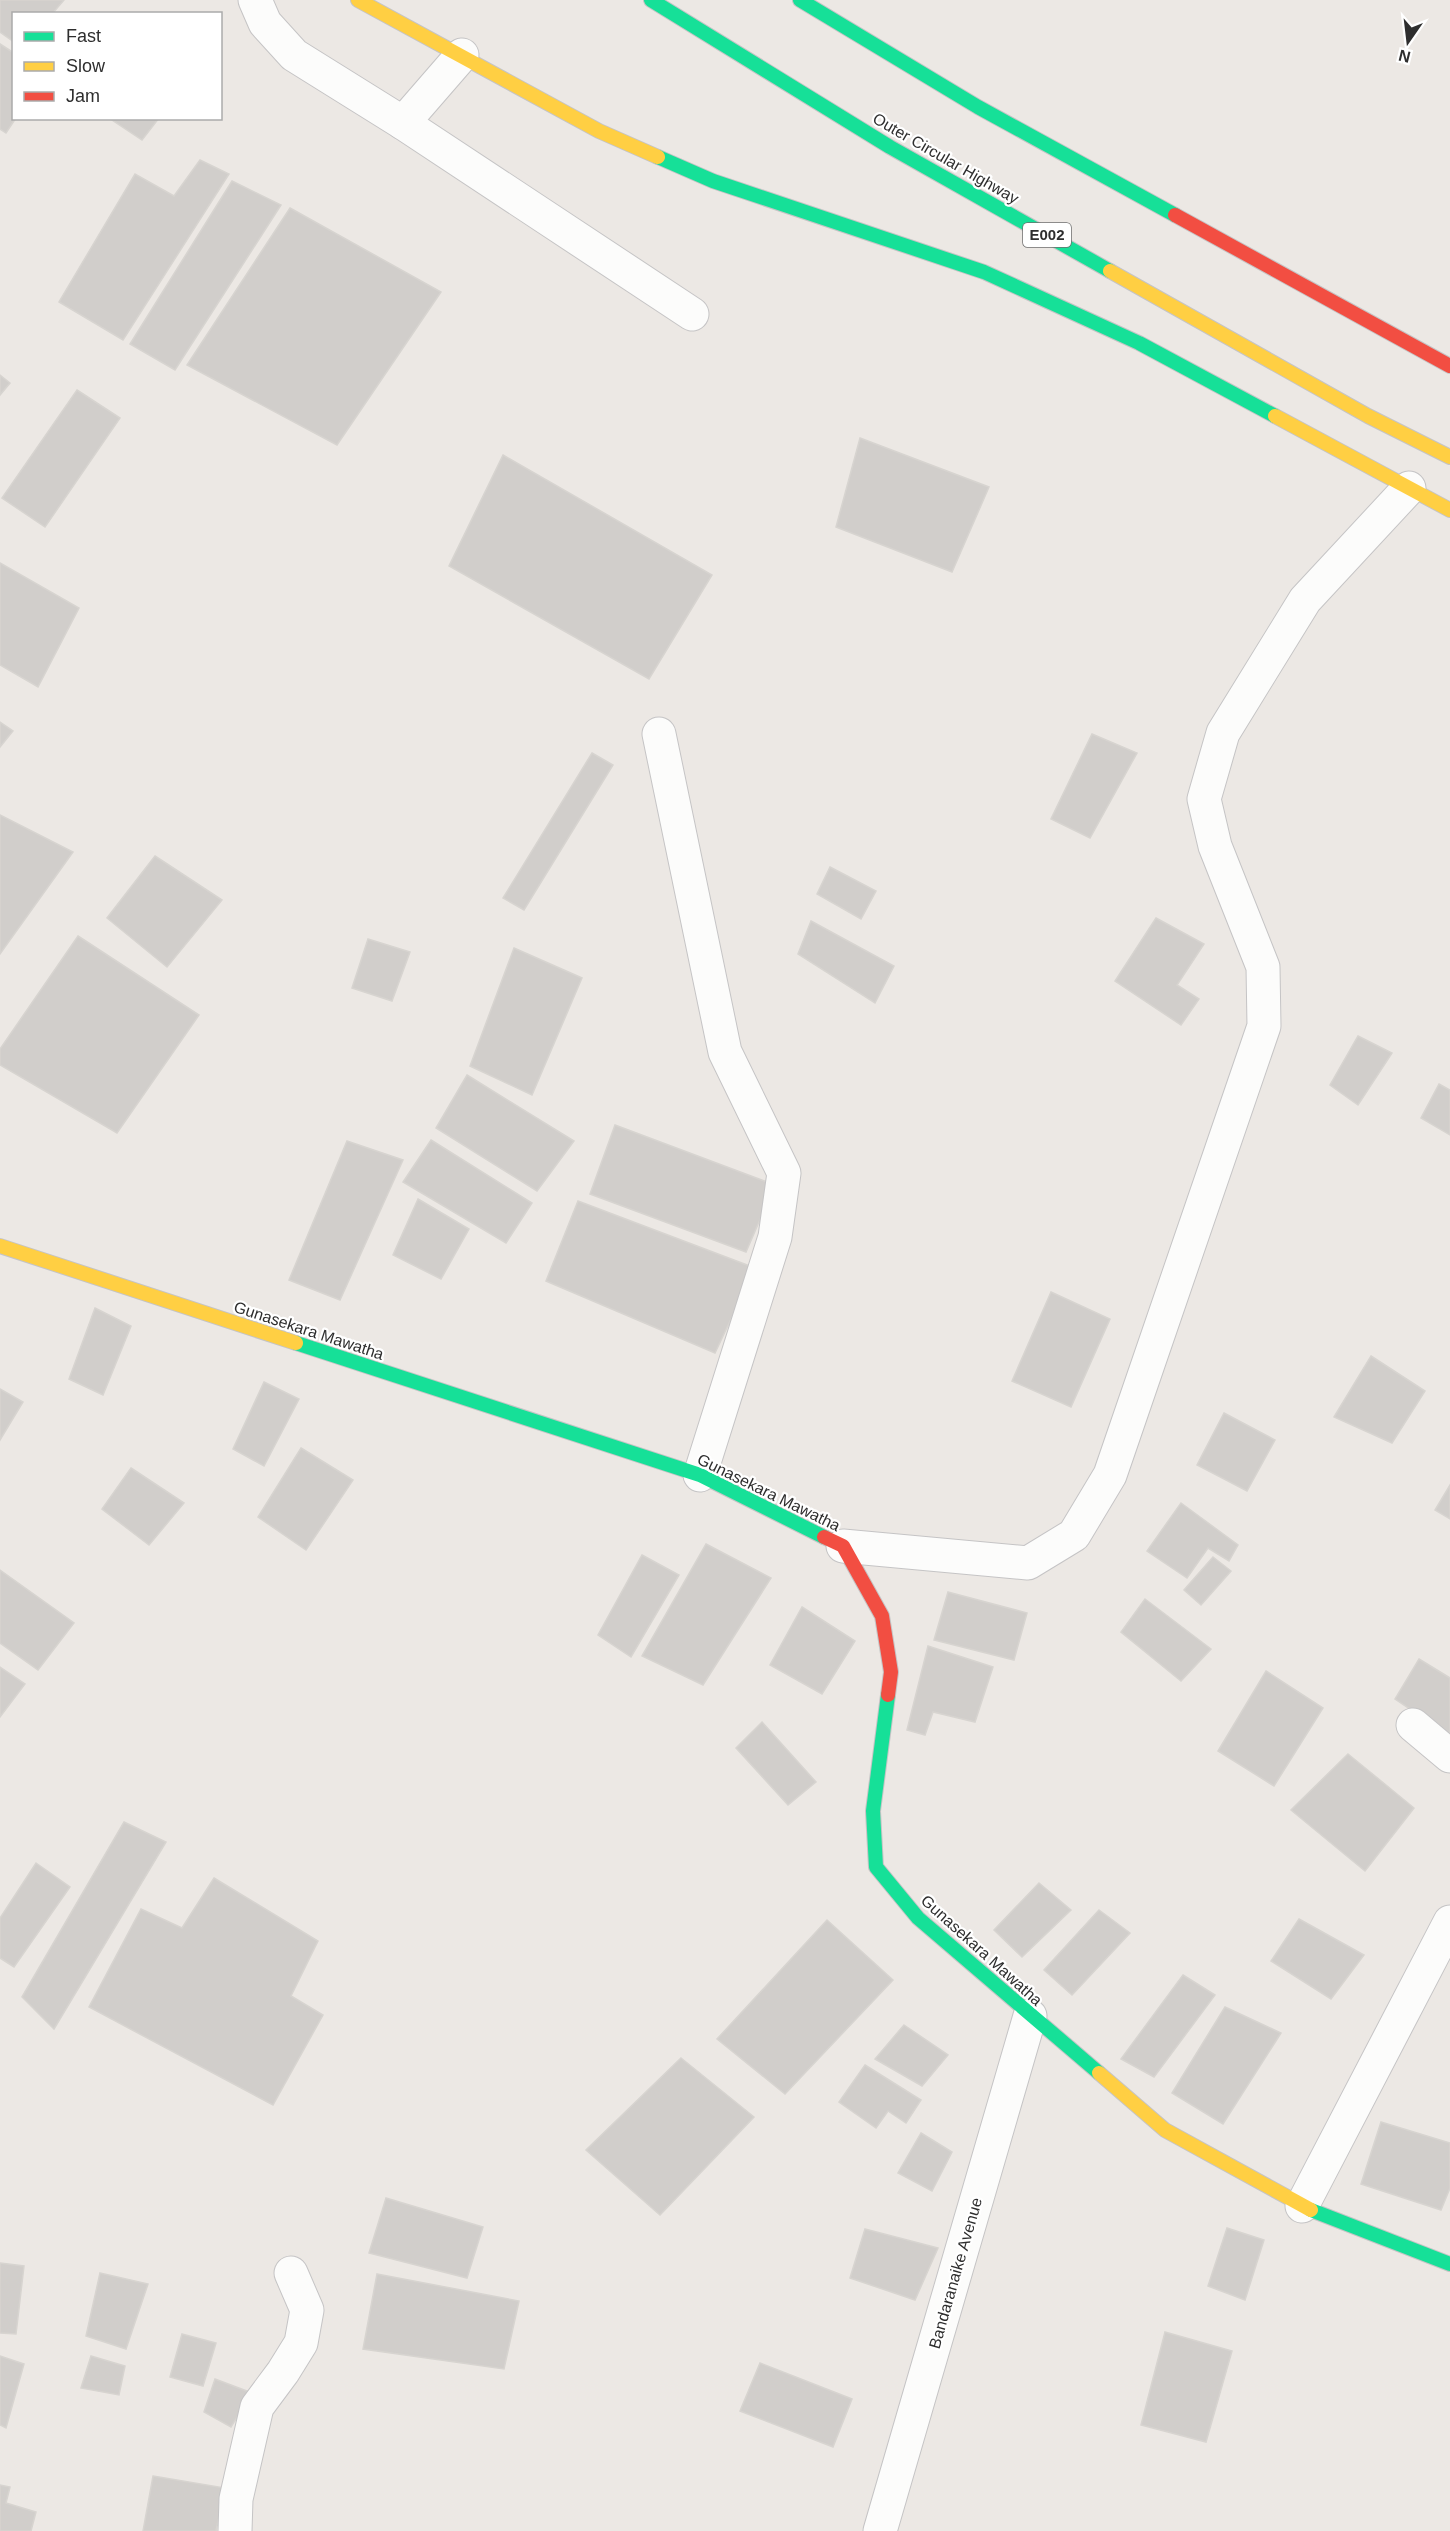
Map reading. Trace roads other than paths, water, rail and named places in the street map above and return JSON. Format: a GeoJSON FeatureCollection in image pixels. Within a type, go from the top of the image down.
{"type":"FeatureCollection","features":[{"type":"Feature","properties":{"kind":"main road"},"geometry":{"type":"LineString","coordinates":[[358,0],[599,131],[712,181],[984,272],[1139,343],[1450,510]]}},
{"type":"Feature","properties":{"kind":"main road","name":"Outer Circular Highway"},"geometry":{"type":"LineString","coordinates":[[651,0],[890,147],[1368,416],[1450,457]]}},
{"type":"Feature","properties":{"kind":"main road"},"geometry":{"type":"LineString","coordinates":[[800,0],[978,107],[1450,366]]}},
{"type":"Feature","properties":{"kind":"main road","name":"Gunasekara Mawatha"},"geometry":{"type":"LineString","coordinates":[[0,1246],[700,1475],[843,1546],[882,1616],[891,1672],[873,1811],[876,1867],[918,1918],[1166,2130],[1302,2206],[1450,2265]]}},
{"type":"Feature","properties":{"kind":"street"},"geometry":{"type":"LineString","coordinates":[[255,0],[265,23],[294,55],[403,123],[692,314]]}},
{"type":"Feature","properties":{"kind":"street"},"geometry":{"type":"LineString","coordinates":[[403,123],[462,55]]}},
{"type":"Feature","properties":{"kind":"street"},"geometry":{"type":"LineString","coordinates":[[843,1546],[1028,1563],[1074,1535],[1110,1475],[1264,1026],[1263,967],[1215,846],[1204,799],[1223,733],[1305,600],[1409,488]]}},
{"type":"Feature","properties":{"kind":"street"},"geometry":{"type":"LineString","coordinates":[[659,734],[725,1052],[784,1173],[776,1237],[700,1475]]}},
{"type":"Feature","properties":{"kind":"street"},"geometry":{"type":"LineString","coordinates":[[1413,1725],[1450,1756]]}},
{"type":"Feature","properties":{"kind":"street"},"geometry":{"type":"LineString","coordinates":[[1302,2206],[1450,1923]]}},
{"type":"Feature","properties":{"kind":"street","name":"Bandaranaike Avenue"},"geometry":{"type":"LineString","coordinates":[[880,2531],[1030,2016]]}},
{"type":"Feature","properties":{"kind":"street"},"geometry":{"type":"LineString","coordinates":[[235,2531],[236,2499],[257,2407],[283,2373],[301,2343],[307,2310],[291,2272]]}}]}
